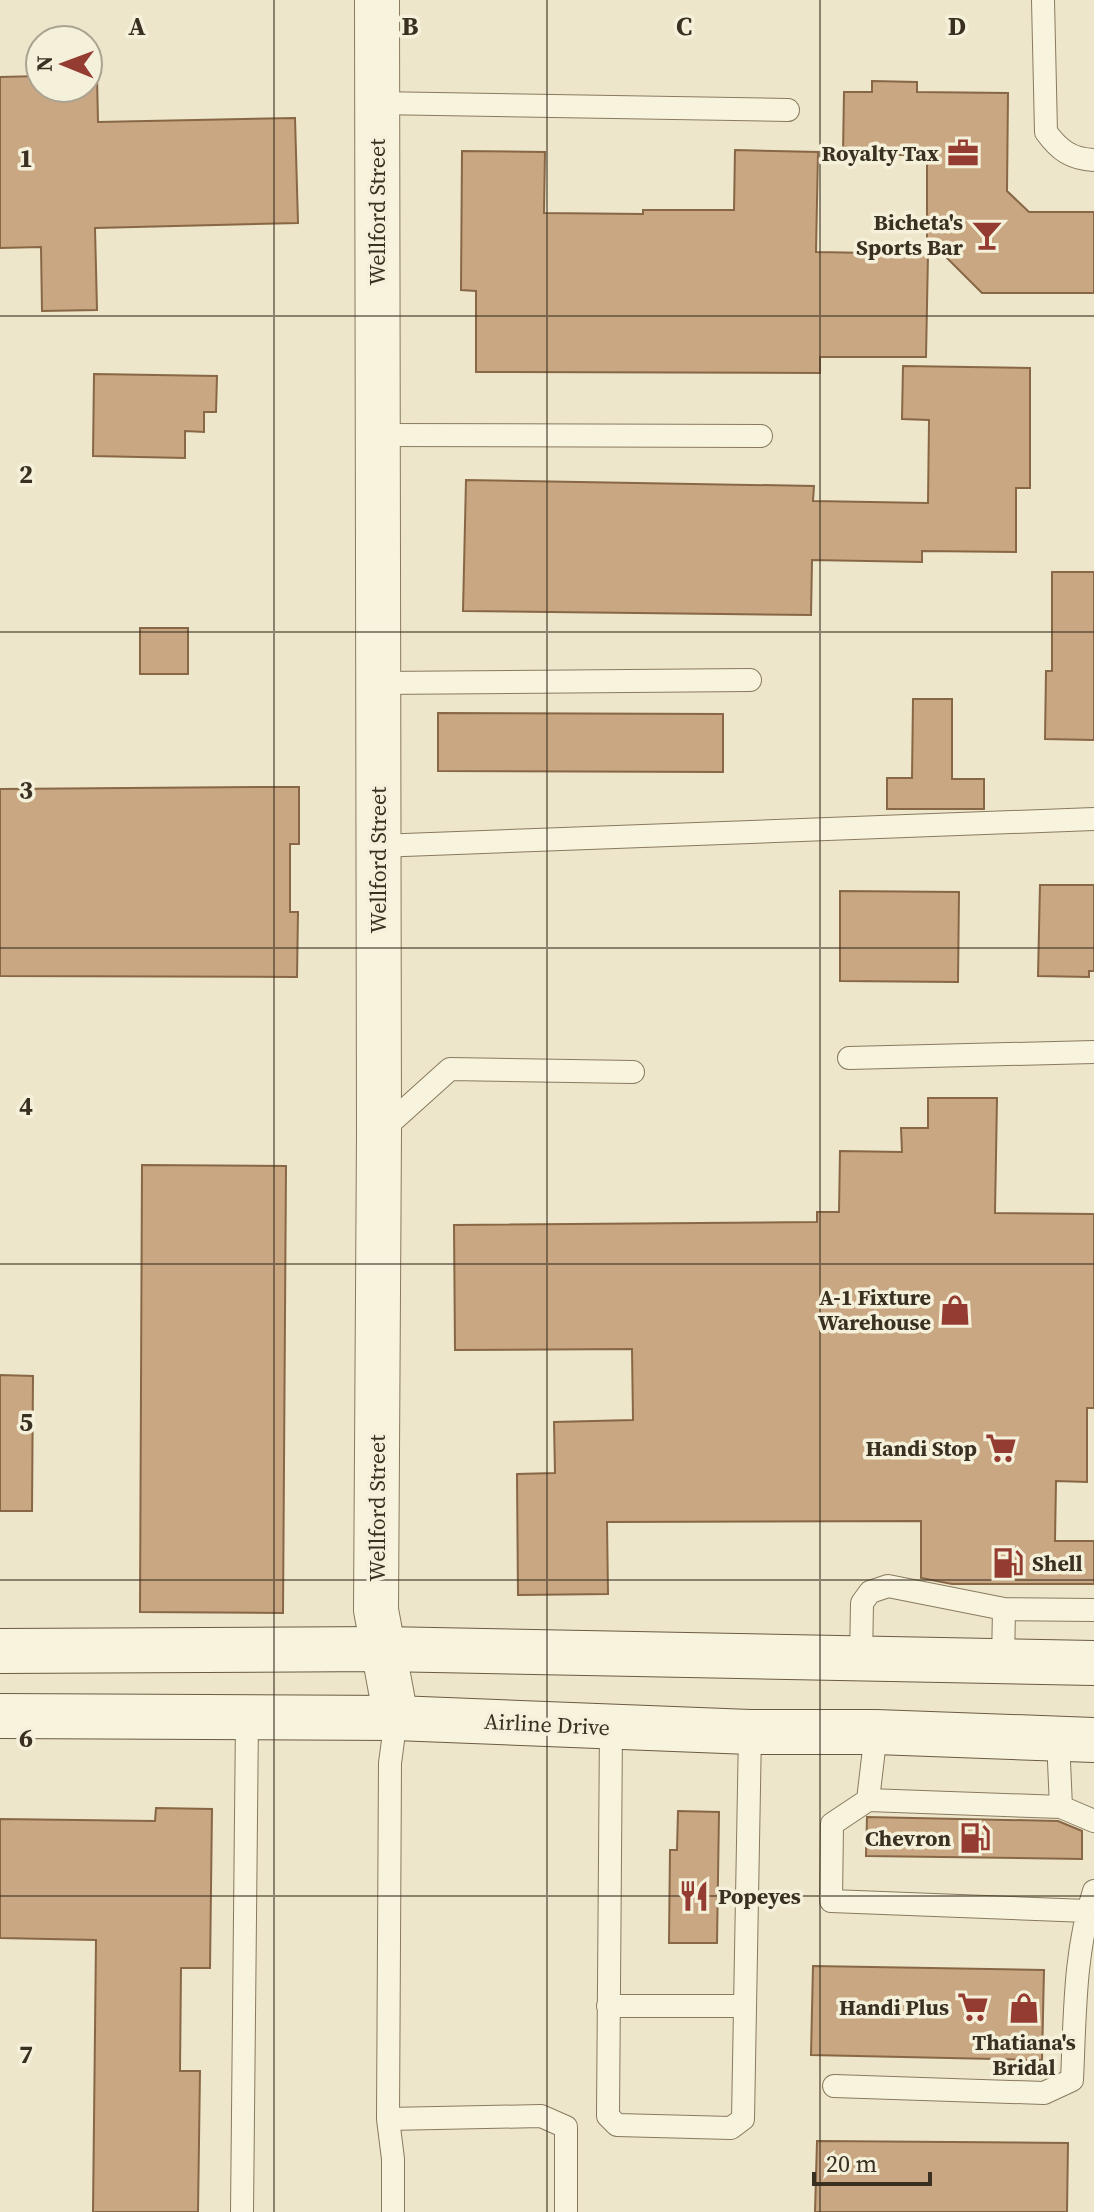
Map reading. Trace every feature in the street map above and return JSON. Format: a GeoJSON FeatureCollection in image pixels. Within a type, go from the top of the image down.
{"type":"FeatureCollection","features":[{"type":"Feature","properties":{"kind":"main road","name":"Wellford Street"},"geometry":{"type":"LineString","coordinates":[[377,0],[379,1133],[376,1610],[396,1718]]}},
{"type":"Feature","properties":{"kind":"main road"},"geometry":{"type":"LineString","coordinates":[[0,1651],[383,1649],[1094,1663]]}},
{"type":"Feature","properties":{"kind":"main road","name":"Airline Drive"},"geometry":{"type":"LineString","coordinates":[[0,1716],[396,1718],[750,1732],[876,1732],[1076,1739]]}},
{"type":"Feature","properties":{"kind":"lane"},"geometry":{"type":"LineString","coordinates":[[1043,0],[1046,132],[1058,149],[1079,160],[1094,160]]}},
{"type":"Feature","properties":{"kind":"lane"},"geometry":{"type":"LineString","coordinates":[[377,103],[788,110]]}},
{"type":"Feature","properties":{"kind":"lane"},"geometry":{"type":"LineString","coordinates":[[378,435],[761,436]]}},
{"type":"Feature","properties":{"kind":"lane"},"geometry":{"type":"LineString","coordinates":[[378,683],[750,680]]}},
{"type":"Feature","properties":{"kind":"lane"},"geometry":{"type":"LineString","coordinates":[[378,846],[1094,819]]}},
{"type":"Feature","properties":{"kind":"lane"},"geometry":{"type":"LineString","coordinates":[[849,1058],[1094,1052]]}},
{"type":"Feature","properties":{"kind":"lane"},"geometry":{"type":"LineString","coordinates":[[379,1133],[450,1069],[633,1072]]}},
{"type":"Feature","properties":{"kind":"lane"},"geometry":{"type":"LineString","coordinates":[[861,1660],[862,1603],[870,1592],[888,1586],[1004,1609],[1094,1610]]}},
{"type":"Feature","properties":{"kind":"lane"},"geometry":{"type":"LineString","coordinates":[[1003,1662],[1004,1609]]}},
{"type":"Feature","properties":{"kind":"lane"},"geometry":{"type":"LineString","coordinates":[[393,2212],[393,2159],[388,2119],[390,1763],[396,1718]]}},
{"type":"Feature","properties":{"kind":"lane"},"geometry":{"type":"LineString","coordinates":[[242,2212],[247,1719]]}},
{"type":"Feature","properties":{"kind":"lane"},"geometry":{"type":"LineString","coordinates":[[611,1727],[608,2116],[617,2125],[731,2128],[743,2119],[750,1732]]}},
{"type":"Feature","properties":{"kind":"lane"},"geometry":{"type":"LineString","coordinates":[[868,1800],[876,1732]]}},
{"type":"Feature","properties":{"kind":"lane"},"geometry":{"type":"LineString","coordinates":[[1061,1807],[1076,1739]]}},
{"type":"Feature","properties":{"kind":"lane"},"geometry":{"type":"LineString","coordinates":[[834,2086],[1044,2093],[1072,2080],[1076,1993],[1091,1901],[831,1901],[832,1824],[868,1800],[1061,1807],[1094,1821]]}},
{"type":"Feature","properties":{"kind":"lane"},"geometry":{"type":"LineString","coordinates":[[608,2006],[745,2006]]}},
{"type":"Feature","properties":{"kind":"lane"},"geometry":{"type":"LineString","coordinates":[[388,2119],[541,2116],[566,2127],[566,2212]]}},
{"type":"Feature","properties":{"kind":"building"},"geometry":{"type":"Polygon","coordinates":[[[24,76],[24,104],[98,104],[98,122],[295,118],[298,223],[95,228],[97,310],[42,311],[41,247],[0,248],[0,77],[24,76]]]}},
{"type":"Feature","properties":{"kind":"building"},"geometry":{"type":"Polygon","coordinates":[[[872,81],[917,82],[917,92],[1008,93],[1007,191],[1029,212],[1094,212],[1094,293],[982,293],[927,238],[927,155],[843,155],[844,92],[872,92],[872,81]]]}},
{"type":"Feature","properties":{"kind":"building"},"geometry":{"type":"Polygon","coordinates":[[[735,150],[818,152],[816,252],[928,254],[926,357],[820,357],[820,373],[476,372],[476,291],[461,290],[462,151],[545,152],[544,213],[643,214],[643,210],[734,210],[735,150]]]}},
{"type":"Feature","properties":{"kind":"building"},"geometry":{"type":"Polygon","coordinates":[[[903,366],[1030,368],[1030,488],[1016,488],[1016,552],[922,551],[922,562],[812,560],[811,615],[463,611],[466,480],[814,486],[813,501],[928,503],[929,420],[902,419],[903,366]]]}},
{"type":"Feature","properties":{"kind":"building"},"geometry":{"type":"Polygon","coordinates":[[[94,374],[217,376],[216,412],[204,412],[204,432],[185,431],[185,458],[93,456],[94,374]]]}},
{"type":"Feature","properties":{"kind":"building"},"geometry":{"type":"Polygon","coordinates":[[[1052,572],[1094,572],[1094,740],[1045,739],[1046,671],[1052,671],[1052,572]]]}},
{"type":"Feature","properties":{"kind":"building"},"geometry":{"type":"Polygon","coordinates":[[[140,628],[188,628],[188,674],[140,674],[140,628]]]}},
{"type":"Feature","properties":{"kind":"building"},"geometry":{"type":"Polygon","coordinates":[[[913,699],[952,699],[952,779],[984,779],[984,809],[887,809],[887,778],[912,778],[913,699]]]}},
{"type":"Feature","properties":{"kind":"building"},"geometry":{"type":"Polygon","coordinates":[[[438,713],[723,714],[723,772],[438,771],[438,713]]]}},
{"type":"Feature","properties":{"kind":"building"},"geometry":{"type":"Polygon","coordinates":[[[299,787],[299,844],[290,844],[290,912],[298,912],[297,977],[0,976],[0,789],[299,787]]]}},
{"type":"Feature","properties":{"kind":"building"},"geometry":{"type":"Polygon","coordinates":[[[1040,885],[1094,885],[1094,971],[1089,971],[1089,977],[1038,976],[1040,885]]]}},
{"type":"Feature","properties":{"kind":"building"},"geometry":{"type":"Polygon","coordinates":[[[840,891],[959,892],[958,982],[840,981],[840,891]]]}},
{"type":"Feature","properties":{"kind":"building"},"geometry":{"type":"Polygon","coordinates":[[[928,1098],[997,1098],[995,1213],[1094,1214],[1094,1408],[1087,1408],[1087,1482],[1056,1481],[1055,1541],[1094,1541],[1094,1584],[952,1584],[921,1578],[921,1521],[607,1522],[608,1594],[518,1595],[517,1474],[555,1473],[554,1422],[633,1420],[632,1349],[455,1350],[454,1225],[817,1222],[817,1212],[839,1212],[840,1151],[902,1152],[901,1128],[928,1128],[928,1098]]]}},
{"type":"Feature","properties":{"kind":"building"},"geometry":{"type":"Polygon","coordinates":[[[142,1165],[286,1166],[283,1613],[140,1612],[142,1165]]]}},
{"type":"Feature","properties":{"kind":"building"},"geometry":{"type":"Polygon","coordinates":[[[0,1375],[33,1376],[32,1511],[0,1511],[0,1375]]]}},
{"type":"Feature","properties":{"kind":"building"},"geometry":{"type":"Polygon","coordinates":[[[156,1808],[212,1809],[210,1968],[181,1968],[180,2071],[200,2071],[198,2212],[93,2212],[96,1940],[0,1938],[0,1819],[155,1821],[156,1808]]]}},
{"type":"Feature","properties":{"kind":"building","name":"Popeyes"},"geometry":{"type":"Polygon","coordinates":[[[678,1811],[719,1812],[717,1943],[669,1943],[670,1850],[677,1850],[678,1811]]]}},
{"type":"Feature","properties":{"kind":"building","name":"Chevron"},"geometry":{"type":"Polygon","coordinates":[[[867,1817],[1058,1821],[1082,1831],[1082,1859],[866,1856],[867,1817]]]}},
{"type":"Feature","properties":{"kind":"building"},"geometry":{"type":"Polygon","coordinates":[[[813,1966],[1044,1970],[1042,2060],[811,2055],[813,1966]]]}},
{"type":"Feature","properties":{"kind":"building"},"geometry":{"type":"Polygon","coordinates":[[[817,2141],[1068,2143],[1067,2212],[815,2212],[817,2141]]]}},
{"type":"Feature","properties":{"kind":"place","name":"Royalty Tax"},"geometry":{"type":"Point","coordinates":[963,153]}},
{"type":"Feature","properties":{"kind":"place","name":"Bicheta's Sports Bar"},"geometry":{"type":"Point","coordinates":[987,235]}},
{"type":"Feature","properties":{"kind":"place","name":"A-1 Fixture Warehouse"},"geometry":{"type":"Point","coordinates":[955,1310]}},
{"type":"Feature","properties":{"kind":"place","name":"Handi Stop"},"geometry":{"type":"Point","coordinates":[1001,1448]}},
{"type":"Feature","properties":{"kind":"place","name":"Shell"},"geometry":{"type":"Point","coordinates":[1008,1563]}},
{"type":"Feature","properties":{"kind":"place","name":"Chevron"},"geometry":{"type":"Point","coordinates":[975,1838]}},
{"type":"Feature","properties":{"kind":"place","name":"Popeyes"},"geometry":{"type":"Point","coordinates":[694,1896]}},
{"type":"Feature","properties":{"kind":"place","name":"Handi Plus"},"geometry":{"type":"Point","coordinates":[973,2007]}},
{"type":"Feature","properties":{"kind":"place","name":"Thatiana's Bridal"},"geometry":{"type":"Point","coordinates":[1024,2008]}}]}
